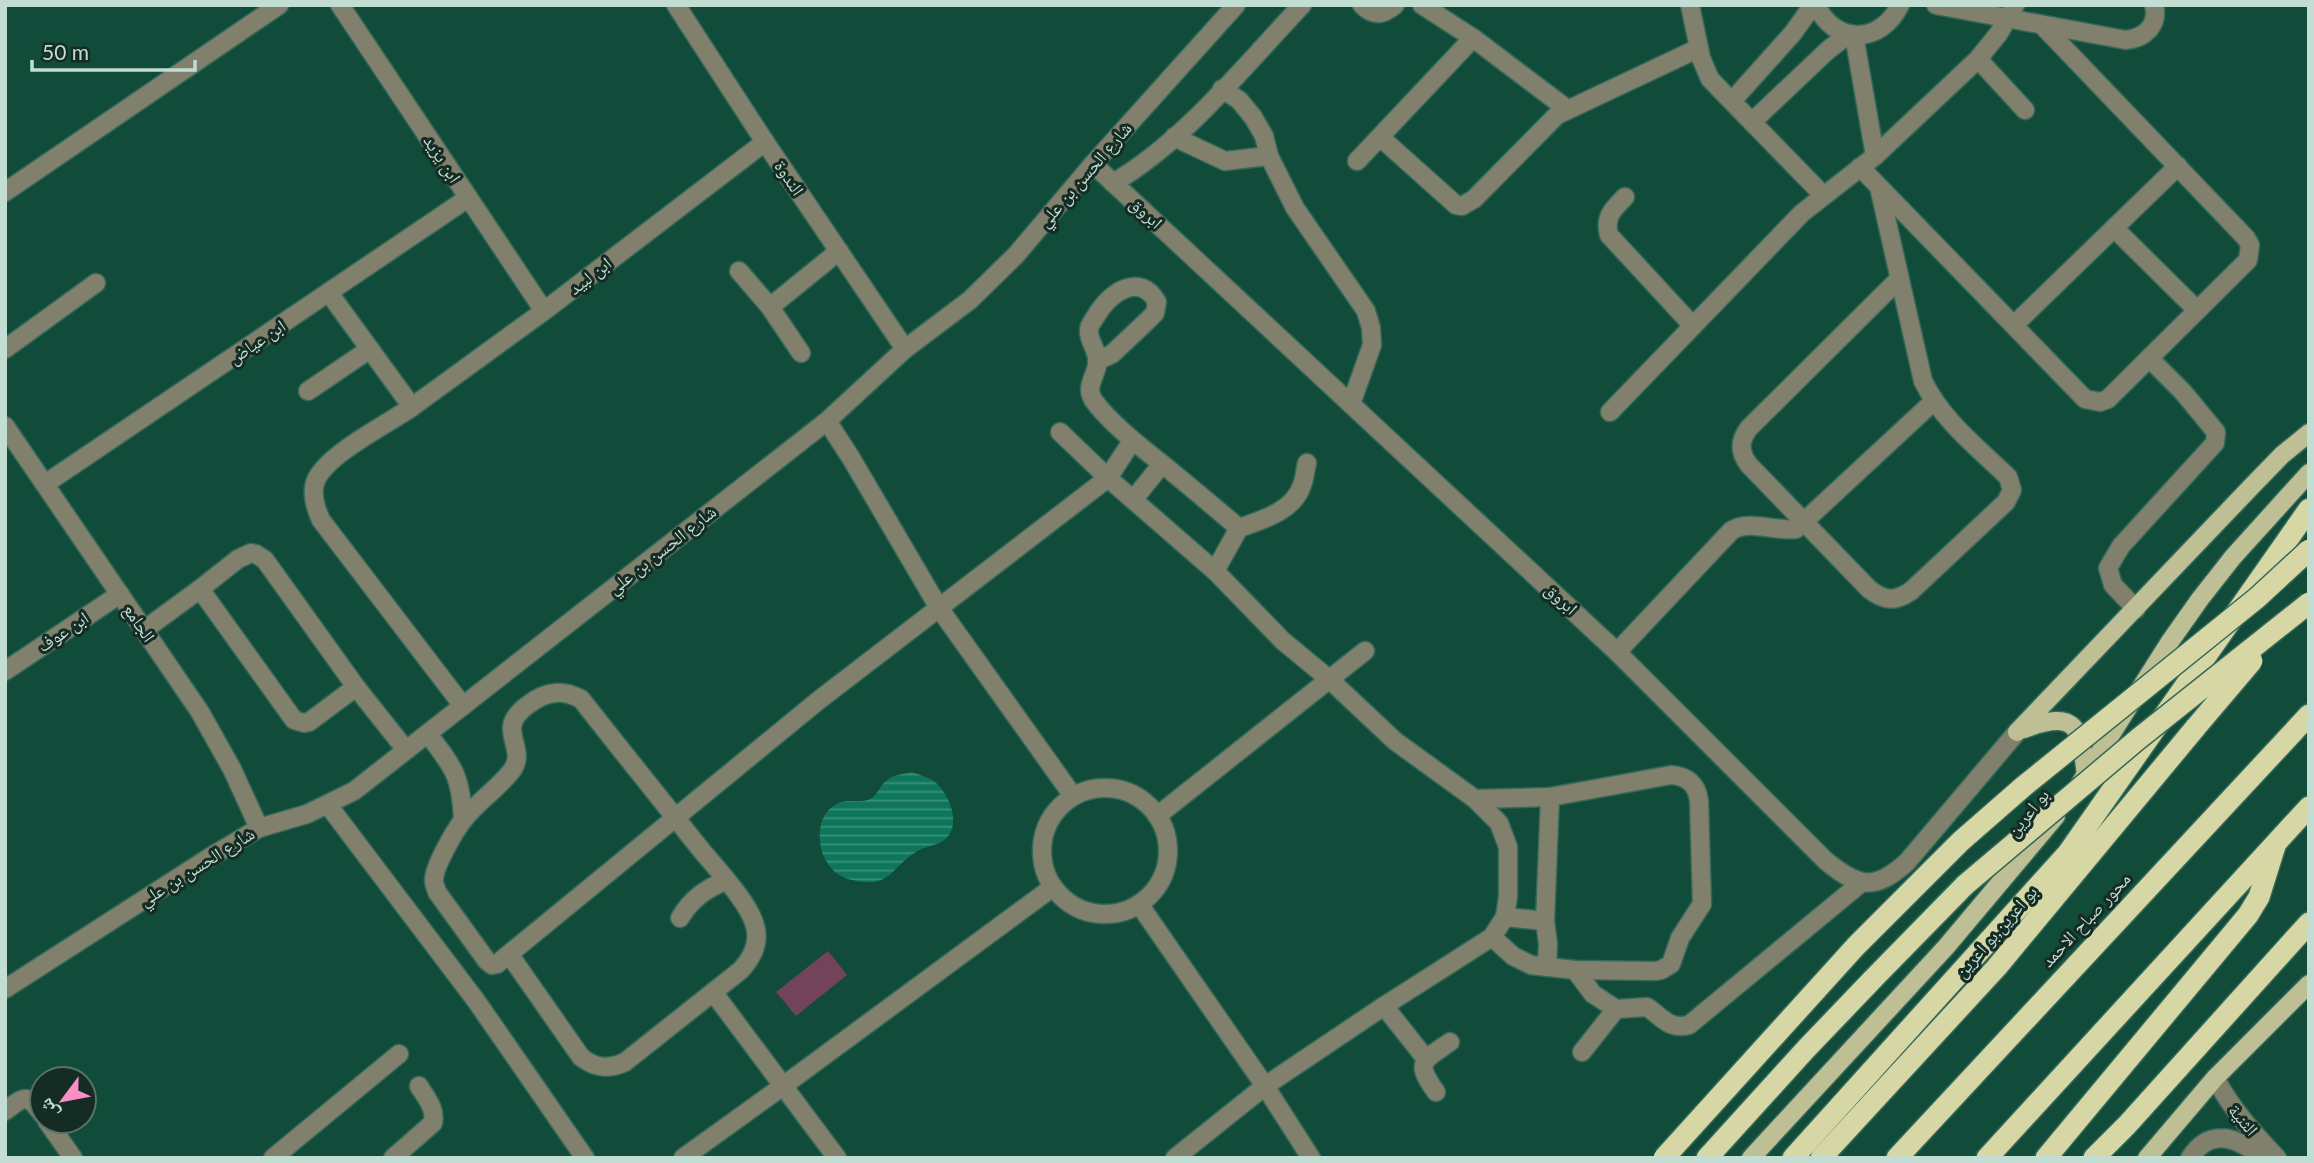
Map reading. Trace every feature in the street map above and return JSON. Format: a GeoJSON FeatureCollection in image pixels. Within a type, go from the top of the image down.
{"type":"FeatureCollection","features":[{"type":"Feature","properties":{"kind":"highway"},"geometry":{"type":"LineString","coordinates":[[1793,1158],[2068,853],[2309,509]]}},
{"type":"Feature","properties":{"kind":"highway"},"geometry":{"type":"LineString","coordinates":[[1664,1158],[1838,965],[1961,841],[2024,786],[2257,598],[2309,550]]}},
{"type":"Feature","properties":{"kind":"highway","name":"بو اعرين,بو اعرين"},"geometry":{"type":"LineString","coordinates":[[1821,1158],[1997,967],[2309,592]]}},
{"type":"Feature","properties":{"kind":"highway"},"geometry":{"type":"LineString","coordinates":[[1707,1158],[1806,1049],[1965,885],[2138,739],[2309,603]]}},
{"type":"Feature","properties":{"kind":"highway","name":"محور صباح الاحمد"},"geometry":{"type":"LineString","coordinates":[[1897,1158],[2309,715]]}},
{"type":"Feature","properties":{"kind":"highway"},"geometry":{"type":"LineString","coordinates":[[1987,1158],[2309,807]]}},
{"type":"Feature","properties":{"kind":"highway"},"geometry":{"type":"LineString","coordinates":[[2046,1158],[2248,915],[2259,897],[2276,842]]}},
{"type":"Feature","properties":{"kind":"highway"},"geometry":{"type":"LineString","coordinates":[[2094,1158],[2309,923]]}},
{"type":"Feature","properties":{"kind":"highway"},"geometry":{"type":"LineString","coordinates":[[2107,1158],[2127,1125]]}},
{"type":"Feature","properties":{"kind":"main road"},"geometry":{"type":"LineString","coordinates":[[2017,732],[2282,455],[2309,433]]}},
{"type":"Feature","properties":{"kind":"main road","name":"بو اعرين"},"geometry":{"type":"LineString","coordinates":[[1751,1158],[1946,947],[2051,822],[2086,777],[2124,713],[2200,599],[2242,547],[2309,473]]}},
{"type":"Feature","properties":{"kind":"main road"},"geometry":{"type":"LineString","coordinates":[[2017,732],[2044,721],[2059,719],[2071,725],[2083,749],[2086,777]]}},
{"type":"Feature","properties":{"kind":"main road"},"geometry":{"type":"LineString","coordinates":[[2147,1158],[2214,1077],[2309,984]]}},
{"type":"Feature","properties":{"kind":"street"},"geometry":{"type":"LineString","coordinates":[[5,192],[279,5]]}},
{"type":"Feature","properties":{"kind":"street","name":"ابن يزيد"},"geometry":{"type":"LineString","coordinates":[[340,5],[544,311]]}},
{"type":"Feature","properties":{"kind":"street","name":"الندوة"},"geometry":{"type":"LineString","coordinates":[[676,5],[905,349]]}},
{"type":"Feature","properties":{"kind":"street","name":"شارع الحسن بن علي"},"geometry":{"type":"LineString","coordinates":[[5,989],[259,828],[328,805],[354,790],[827,421],[905,349],[979,291],[1016,255],[1093,164],[1236,5]]}},
{"type":"Feature","properties":{"kind":"street"},"geometry":{"type":"LineString","coordinates":[[1114,183],[1143,164],[1174,137],[1302,5]]}},
{"type":"Feature","properties":{"kind":"street"},"geometry":{"type":"LineString","coordinates":[[1362,5],[1373,13],[1380,14],[1395,5]]}},
{"type":"Feature","properties":{"kind":"street"},"geometry":{"type":"LineString","coordinates":[[1422,5],[1473,38],[1567,109]]}},
{"type":"Feature","properties":{"kind":"street"},"geometry":{"type":"LineString","coordinates":[[1690,5],[1704,67],[1710,79],[1823,195]]}},
{"type":"Feature","properties":{"kind":"street"},"geometry":{"type":"LineString","coordinates":[[1732,101],[1793,33],[1814,5],[1821,17],[1834,29],[1852,35],[1868,34],[1882,28],[1893,19],[1901,6]]}},
{"type":"Feature","properties":{"kind":"street"},"geometry":{"type":"LineString","coordinates":[[1936,5],[2011,12],[2042,25],[2126,40],[2144,35],[2151,28],[2155,19],[2154,5]]}},
{"type":"Feature","properties":{"kind":"street"},"geometry":{"type":"LineString","coordinates":[[1609,412],[1802,213],[1875,156],[1978,59],[1999,33],[2011,12]]}},
{"type":"Feature","properties":{"kind":"street"},"geometry":{"type":"LineString","coordinates":[[1860,167],[2085,399],[2092,402],[2108,399],[2248,260],[2250,245],[2042,25]]}},
{"type":"Feature","properties":{"kind":"street"},"geometry":{"type":"LineString","coordinates":[[1752,122],[1828,50],[1852,35]]}},
{"type":"Feature","properties":{"kind":"street"},"geometry":{"type":"LineString","coordinates":[[1852,35],[1875,156]]}},
{"type":"Feature","properties":{"kind":"street"},"geometry":{"type":"LineString","coordinates":[[1357,161],[1473,38]]}},
{"type":"Feature","properties":{"kind":"street"},"geometry":{"type":"LineString","coordinates":[[1380,137],[1456,205],[1462,206],[1474,199],[1546,123],[1567,109],[1699,48]]}},
{"type":"Feature","properties":{"kind":"street"},"geometry":{"type":"LineString","coordinates":[[1978,59],[2025,110]]}},
{"type":"Feature","properties":{"kind":"street"},"geometry":{"type":"LineString","coordinates":[[1222,89],[1239,100],[1253,117],[1295,208],[1366,311],[1373,345],[1351,404]]}},
{"type":"Feature","properties":{"kind":"street"},"geometry":{"type":"LineString","coordinates":[[1174,137],[1225,161],[1269,156]]}},
{"type":"Feature","properties":{"kind":"street","name":"ابن لبيد"},"geometry":{"type":"LineString","coordinates":[[463,706],[321,520],[313,494],[316,480],[338,455],[412,407],[544,311],[765,142]]}},
{"type":"Feature","properties":{"kind":"street","name":"ابروق"},"geometry":{"type":"LineString","coordinates":[[1093,164],[1617,652],[1826,862],[1861,883]]}},
{"type":"Feature","properties":{"kind":"street"},"geometry":{"type":"LineString","coordinates":[[2014,325],[2178,166]]}},
{"type":"Feature","properties":{"kind":"street"},"geometry":{"type":"LineString","coordinates":[[1879,187],[1923,381],[1947,418],[2008,477],[2012,490],[2006,502],[1911,591],[1902,598],[1890,600],[1878,597],[1748,465],[1742,457],[1741,446],[1743,436],[1899,279]]}},
{"type":"Feature","properties":{"kind":"street"},"geometry":{"type":"LineString","coordinates":[[1625,197],[1610,212],[1607,227],[1609,235],[1693,326]]}},
{"type":"Feature","properties":{"kind":"street","name":"ابن عياض"},"geometry":{"type":"LineString","coordinates":[[45,484],[468,198]]}},
{"type":"Feature","properties":{"kind":"street"},"geometry":{"type":"LineString","coordinates":[[2114,228],[2197,310]]}},
{"type":"Feature","properties":{"kind":"street"},"geometry":{"type":"LineString","coordinates":[[770,307],[839,251]]}},
{"type":"Feature","properties":{"kind":"street"},"geometry":{"type":"LineString","coordinates":[[739,271],[770,307],[801,353]]}},
{"type":"Feature","properties":{"kind":"street"},"geometry":{"type":"LineString","coordinates":[[5,349],[96,282]]}},
{"type":"Feature","properties":{"kind":"street"},"geometry":{"type":"LineString","coordinates":[[329,293],[412,407]]}},
{"type":"Feature","properties":{"kind":"street"},"geometry":{"type":"LineString","coordinates":[[308,391],[370,349]]}},
{"type":"Feature","properties":{"kind":"street"},"geometry":{"type":"LineString","coordinates":[[2136,609],[2113,585],[2108,568],[2121,546],[2215,443],[2216,432],[2183,392],[2149,358]]}},
{"type":"Feature","properties":{"kind":"street"},"geometry":{"type":"LineString","coordinates":[[1097,361],[1089,388],[1093,400],[1132,441],[1239,528]]}},
{"type":"Feature","properties":{"kind":"street"},"geometry":{"type":"LineString","coordinates":[[1617,652],[1731,531],[1743,526],[1796,529],[1934,401]]}},
{"type":"Feature","properties":{"kind":"street"},"geometry":{"type":"LineString","coordinates":[[827,421],[939,608],[1073,796]]}},
{"type":"Feature","properties":{"kind":"street","name":"الجامع"},"geometry":{"type":"LineString","coordinates":[[5,426],[217,740],[259,828]]}},
{"type":"Feature","properties":{"kind":"street"},"geometry":{"type":"LineString","coordinates":[[1060,432],[1215,572],[1283,641],[1329,679],[1395,741],[1475,799],[1499,822],[1508,847],[1505,917],[1492,937],[1265,1086],[1175,1158]]}},
{"type":"Feature","properties":{"kind":"street"},"geometry":{"type":"LineString","coordinates":[[509,954],[581,1057],[597,1067],[607,1068],[625,1062],[749,961],[757,938],[751,915],[726,881],[675,818],[581,699],[573,695],[547,694],[529,705],[513,719],[516,764],[509,775],[463,820],[436,870],[434,881],[437,891],[492,965],[497,964],[509,954],[675,818],[819,700],[1108,478],[1132,441]]}},
{"type":"Feature","properties":{"kind":"street"},"geometry":{"type":"LineString","coordinates":[[1215,572],[1239,528],[1265,519],[1286,507],[1302,487],[1307,463]]}},
{"type":"Feature","properties":{"kind":"street"},"geometry":{"type":"LineString","coordinates":[[1133,500],[1162,464]]}},
{"type":"Feature","properties":{"kind":"street"},"geometry":{"type":"LineString","coordinates":[[144,629],[238,559],[251,554],[260,556],[406,750]]}},
{"type":"Feature","properties":{"kind":"street"},"geometry":{"type":"LineString","coordinates":[[200,589],[294,720],[309,722],[356,687]]}},
{"type":"Feature","properties":{"kind":"street","name":"ابن عوف"},"geometry":{"type":"LineString","coordinates":[[5,671],[120,594]]}},
{"type":"Feature","properties":{"kind":"street"},"geometry":{"type":"LineString","coordinates":[[1157,816],[1365,651]]}},
{"type":"Feature","properties":{"kind":"street"},"geometry":{"type":"LineString","coordinates":[[1576,970],[1593,994],[1616,1009],[1647,1007],[1674,1026],[1689,1025],[1861,883],[1875,883],[1892,876],[1908,862],[2017,732]]}},
{"type":"Feature","properties":{"kind":"street"},"geometry":{"type":"LineString","coordinates":[[428,734],[452,765],[461,790],[463,820]]}},
{"type":"Feature","properties":{"kind":"street"},"geometry":{"type":"LineString","coordinates":[[1475,799],[1550,797],[1671,775],[1687,779],[1694,785],[1699,801],[1702,904],[1698,915],[1682,934],[1671,964],[1655,971],[1576,970],[1531,965],[1513,956],[1492,937]]}},
{"type":"Feature","properties":{"kind":"street"},"geometry":{"type":"LineString","coordinates":[[1095,788],[1119,789],[1141,799],[1157,816],[1165,835],[1167,854],[1163,874],[1154,891],[1139,904],[1121,912],[1102,914],[1083,910],[1066,901],[1053,887],[1044,868],[1041,847],[1051,818],[1057,809],[1073,796],[1095,788]]}},
{"type":"Feature","properties":{"kind":"street"},"geometry":{"type":"LineString","coordinates":[[1547,967],[1545,921],[1550,797]]}},
{"type":"Feature","properties":{"kind":"street"},"geometry":{"type":"LineString","coordinates":[[328,805],[477,1002],[585,1158]]}},
{"type":"Feature","properties":{"kind":"street"},"geometry":{"type":"LineString","coordinates":[[680,918],[693,900],[726,881]]}},
{"type":"Feature","properties":{"kind":"street"},"geometry":{"type":"LineString","coordinates":[[682,1158],[1053,887]]}},
{"type":"Feature","properties":{"kind":"street"},"geometry":{"type":"LineString","coordinates":[[1139,904],[1265,1086],[1311,1158]]}},
{"type":"Feature","properties":{"kind":"street"},"geometry":{"type":"LineString","coordinates":[[1505,917],[1545,921]]}},
{"type":"Feature","properties":{"kind":"street"},"geometry":{"type":"LineString","coordinates":[[713,992],[837,1158]]}},
{"type":"Feature","properties":{"kind":"street"},"geometry":{"type":"LineString","coordinates":[[1384,1006],[1426,1059]]}},
{"type":"Feature","properties":{"kind":"street"},"geometry":{"type":"LineString","coordinates":[[1582,1052],[1616,1009]]}},
{"type":"Feature","properties":{"kind":"street"},"geometry":{"type":"LineString","coordinates":[[1436,1092],[1424,1074],[1423,1063],[1450,1042]]}},
{"type":"Feature","properties":{"kind":"street"},"geometry":{"type":"LineString","coordinates":[[273,1158],[400,1054]]}},
{"type":"Feature","properties":{"kind":"street","name":"الثنية"},"geometry":{"type":"LineString","coordinates":[[2214,1077],[2227,1100],[2277,1158]]}},
{"type":"Feature","properties":{"kind":"street"},"geometry":{"type":"LineString","coordinates":[[393,1158],[433,1123],[435,1114],[418,1086]]}},
{"type":"Feature","properties":{"kind":"street"},"geometry":{"type":"LineString","coordinates":[[5,1111],[28,1099]]}},
{"type":"Feature","properties":{"kind":"street"},"geometry":{"type":"LineString","coordinates":[[57,1135],[73,1158]]}},
{"type":"Feature","properties":{"kind":"street","name":"الثنية"},"geometry":{"type":"LineString","coordinates":[[2190,1158],[2196,1149],[2212,1139],[2230,1138],[2264,1158]]}},
{"type":"Feature","properties":{"kind":"shaded area"},"geometry":{"type":"Polygon","coordinates":[[[911,772],[933,781],[947,797],[953,817],[949,835],[946,839],[916,852],[889,875],[875,882],[847,879],[839,875],[826,861],[821,850],[823,818],[833,806],[841,802],[868,800],[888,779],[911,772]]]}},
{"type":"Feature","properties":{"kind":"shaded area"},"geometry":{"type":"Polygon","coordinates":[[[828,951],[847,975],[796,1016],[776,992],[828,951]]]}}]}
